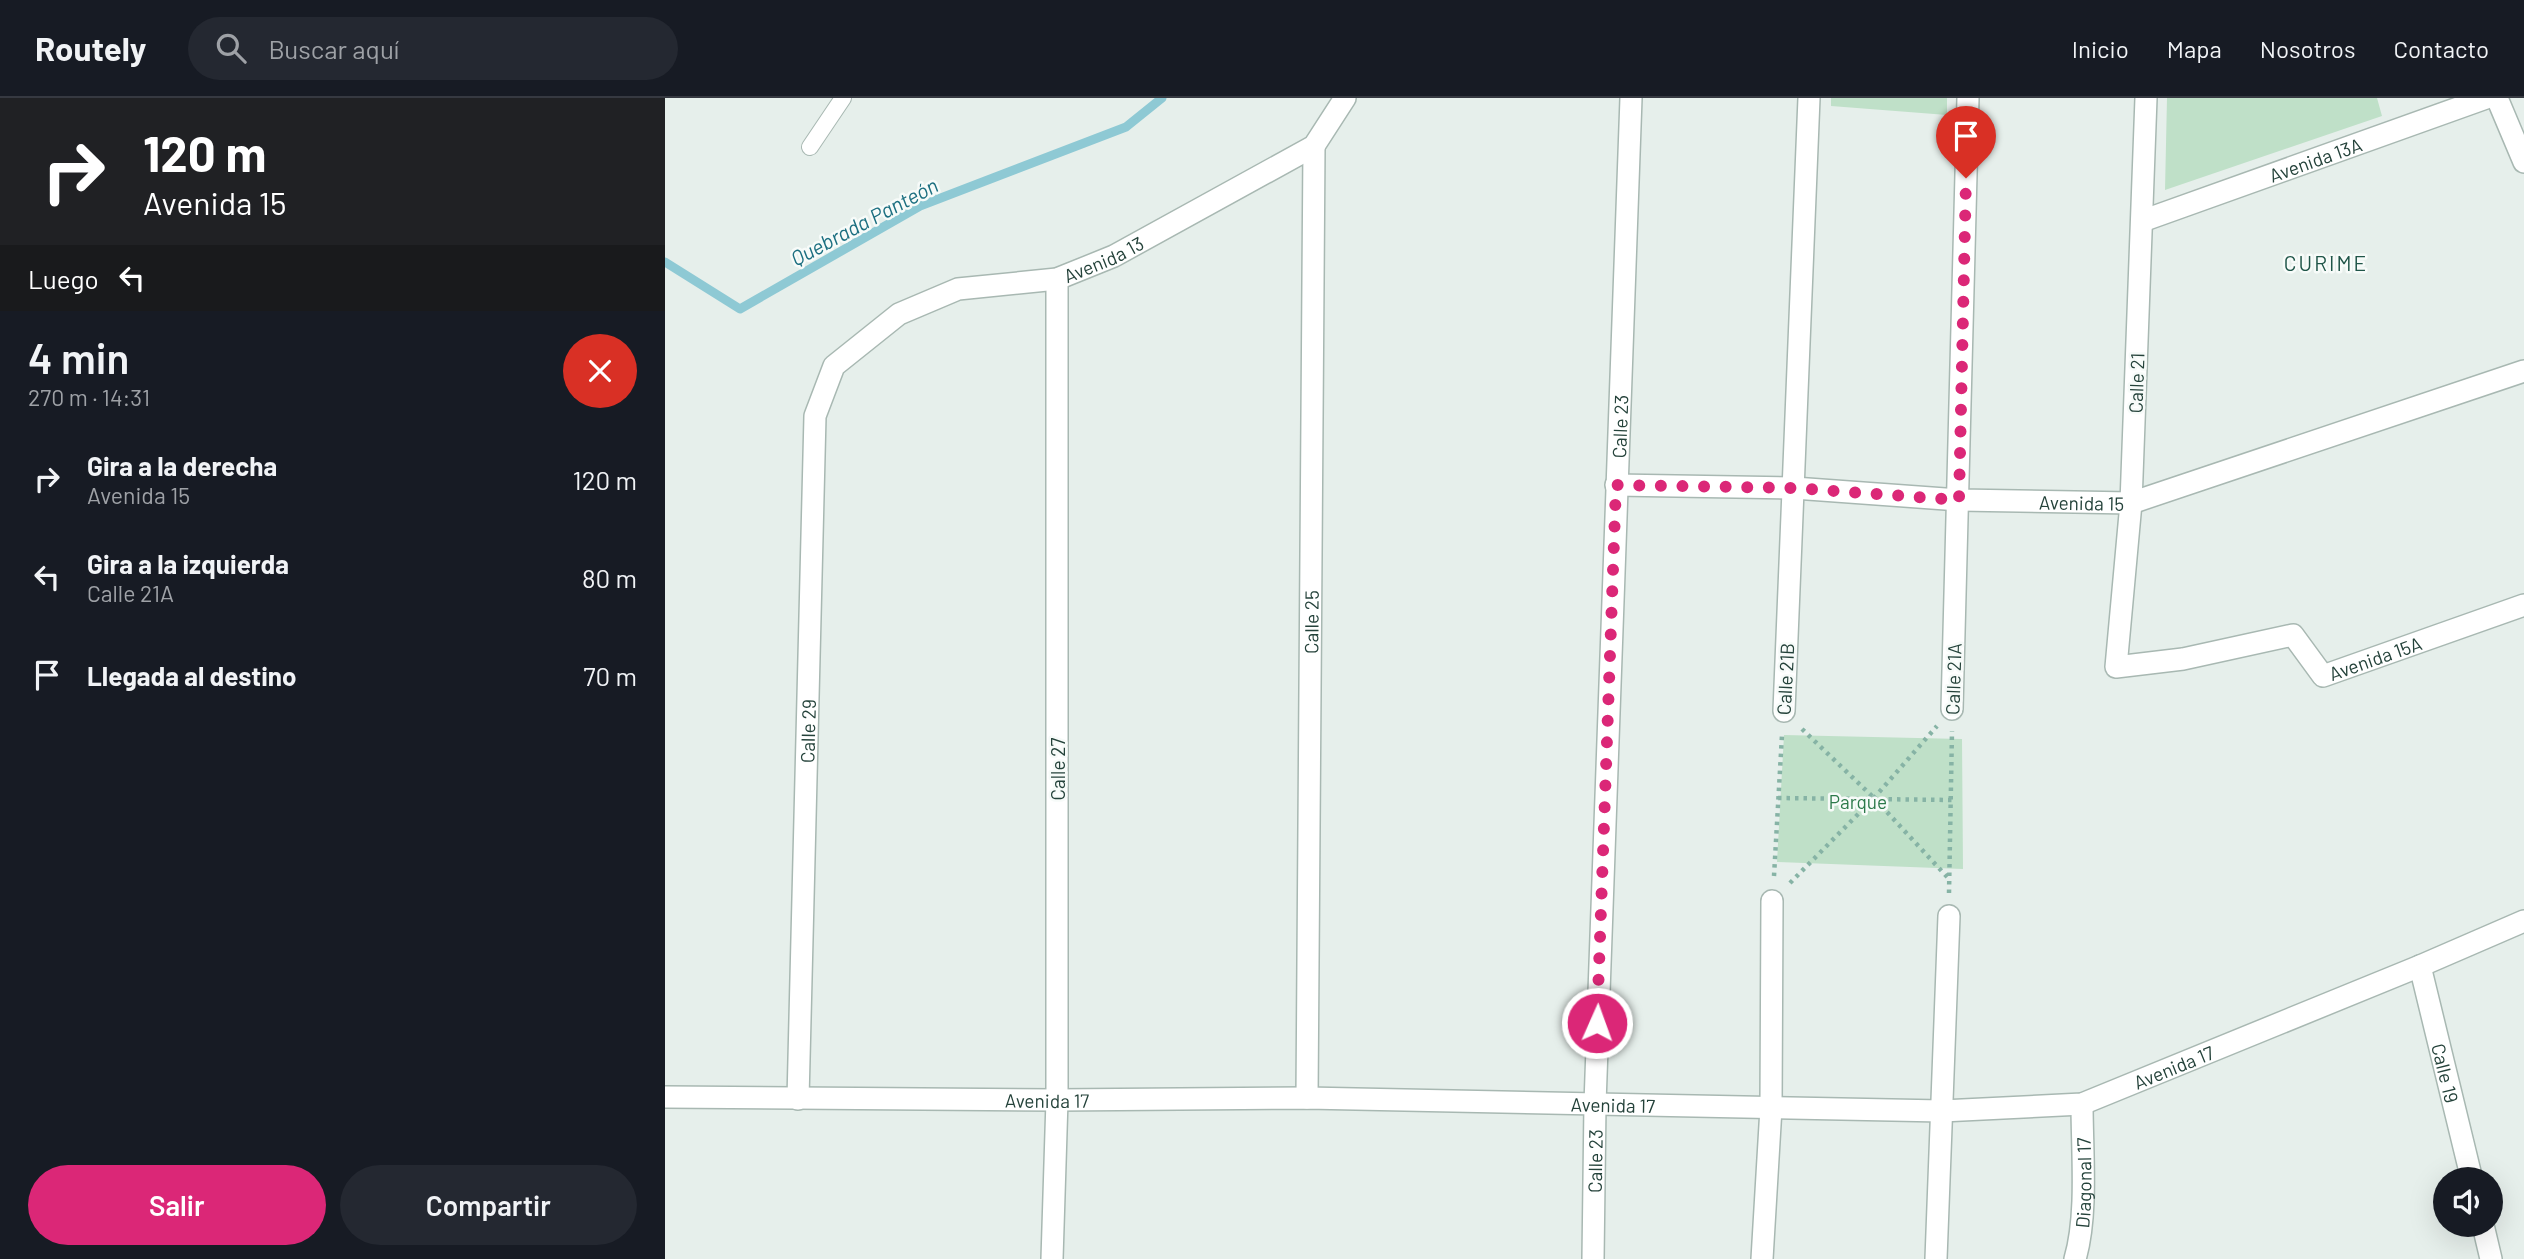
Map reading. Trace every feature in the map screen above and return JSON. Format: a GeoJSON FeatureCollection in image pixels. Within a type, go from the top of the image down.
{"type":"FeatureCollection","features":[{"type":"Feature","properties":{"kind":"street","name":"Avenida 13"},"geometry":{"type":"LineString","coordinates":[[834,366],[899,314],[958,289],[1057,279],[1114,256],[1314,146],[1345,98]]}},
{"type":"Feature","properties":{"kind":"street","name":"Calle 23"},"geometry":{"type":"LineString","coordinates":[[1593,1259],[1595,1104],[1631,98]]}},
{"type":"Feature","properties":{"kind":"street","name":"Calle 21B"},"geometry":{"type":"LineString","coordinates":[[1784,711],[1809,98]]}},
{"type":"Feature","properties":{"kind":"street","name":"Calle 21A"},"geometry":{"type":"LineString","coordinates":[[1952,709],[1968,98]]}},
{"type":"Feature","properties":{"kind":"street","name":"Calle 21"},"geometry":{"type":"LineString","coordinates":[[2116,667],[2131,503],[2146,98]]}},
{"type":"Feature","properties":{"kind":"street","name":"Avenida 13A"},"geometry":{"type":"LineString","coordinates":[[2142,220],[2486,98]]}},
{"type":"Feature","properties":{"kind":"street"},"geometry":{"type":"LineString","coordinates":[[2497,98],[2524,162]]}},
{"type":"Feature","properties":{"kind":"street","name":"Calle 25"},"geometry":{"type":"LineString","coordinates":[[1307,1098],[1314,146]]}},
{"type":"Feature","properties":{"kind":"street","name":"Calle 27"},"geometry":{"type":"LineString","coordinates":[[1052,1259],[1058,1100],[1057,279]]}},
{"type":"Feature","properties":{"kind":"street","name":"Calle 29"},"geometry":{"type":"LineString","coordinates":[[798,1099],[815,416],[834,366]]}},
{"type":"Feature","properties":{"kind":"street","name":"Avenida 15"},"geometry":{"type":"LineString","coordinates":[[1616,485],[1794,488],[1959,500],[2131,503],[2524,370]]}},
{"type":"Feature","properties":{"kind":"street","name":"Avenida 15A"},"geometry":{"type":"LineString","coordinates":[[2116,667],[2183,659],[2293,635],[2323,676],[2524,605]]}},
{"type":"Feature","properties":{"kind":"street"},"geometry":{"type":"LineString","coordinates":[[1762,1259],[1772,1108],[1772,901]]}},
{"type":"Feature","properties":{"kind":"street"},"geometry":{"type":"LineString","coordinates":[[1936,1259],[1949,916]]}},
{"type":"Feature","properties":{"kind":"street","name":"Avenida 17"},"geometry":{"type":"LineString","coordinates":[[665,1097],[1058,1100],[1307,1098],[1942,1111],[2082,1104],[2524,921]]}},
{"type":"Feature","properties":{"kind":"street","name":"Calle 19"},"geometry":{"type":"LineString","coordinates":[[2420,966],[2469,1167]]}},
{"type":"Feature","properties":{"kind":"street","name":"Diagonal 17"},"geometry":{"type":"LineString","coordinates":[[2075,1259],[2079,1245],[2082,1187],[2082,1104]]}},
{"type":"Feature","properties":{"kind":"street"},"geometry":{"type":"LineString","coordinates":[[2486,1237],[2491,1259]]}},
{"type":"Feature","properties":{"kind":"lane"},"geometry":{"type":"LineString","coordinates":[[810,147],[843,98]]}},
{"type":"Feature","properties":{"kind":"path"},"geometry":{"type":"LineString","coordinates":[[1772,901],[1874,798],[1952,709]]}},
{"type":"Feature","properties":{"kind":"path","name":"Calle 21A"},"geometry":{"type":"LineString","coordinates":[[1949,916],[1952,709]]}},
{"type":"Feature","properties":{"kind":"path"},"geometry":{"type":"LineString","coordinates":[[1784,711],[1874,798],[1949,879]]}},
{"type":"Feature","properties":{"kind":"path","name":"Calle 21B"},"geometry":{"type":"LineString","coordinates":[[1772,901],[1784,711]]}},
{"type":"Feature","properties":{"kind":"path"},"geometry":{"type":"LineString","coordinates":[[1778,798],[1952,800]]}},
{"type":"Feature","properties":{"kind":"green space"},"geometry":{"type":"Polygon","coordinates":[[[1831,98],[1947,98],[1947,115],[1831,106],[1831,98]]]}},
{"type":"Feature","properties":{"kind":"green space"},"geometry":{"type":"Polygon","coordinates":[[[2167,98],[2377,98],[2382,116],[2165,190],[2167,98]]]}},
{"type":"Feature","properties":{"kind":"green space","name":"Parque"},"geometry":{"type":"Polygon","coordinates":[[[1784,735],[1962,739],[1963,869],[1777,862],[1784,735]]]}},
{"type":"Feature","properties":{"kind":"waterway","name":"Quebrada Panteón"},"geometry":{"type":"LineString","coordinates":[[665,262],[740,309],[920,206],[1126,127],[1162,98]]}},
{"type":"Feature","properties":{"kind":"district","name":"CURIME"},"geometry":{"type":"Point","coordinates":[2326,262]}},
{"type":"Feature","properties":{"kind":"route"},"geometry":{"type":"LineString","coordinates":[[1597,1023],[1616,485],[1794,488],[1959,500],[1966,178]]}}]}
